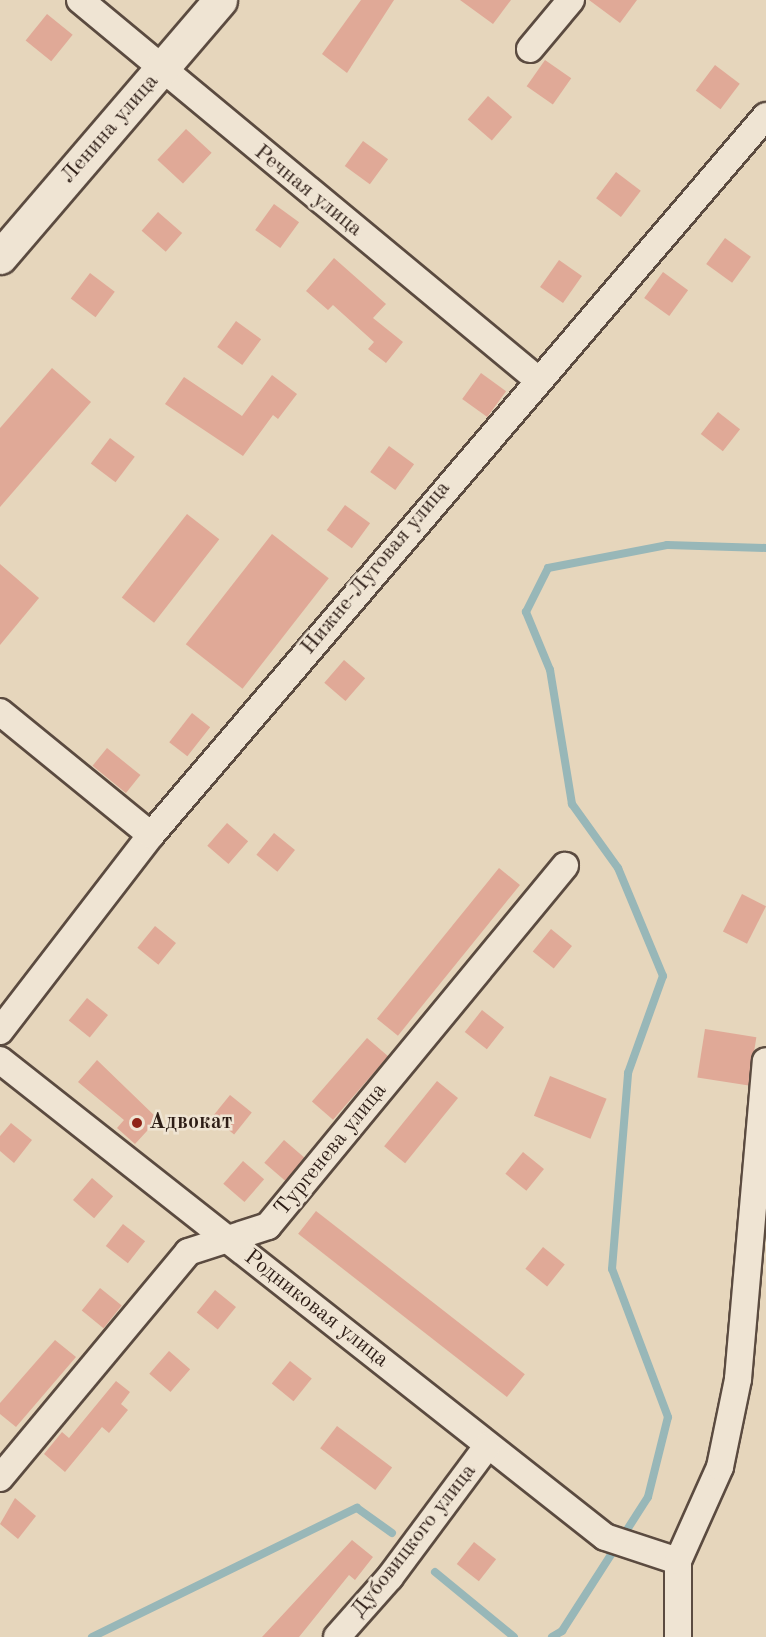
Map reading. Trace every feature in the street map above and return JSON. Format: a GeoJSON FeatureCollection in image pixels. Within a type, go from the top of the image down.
{"type":"FeatureCollection","features":[{"type":"Feature","properties":{"kind":"main road","name":"Ленина улица"},"geometry":{"type":"LineString","coordinates":[[0,257],[220,0]]}},
{"type":"Feature","properties":{"kind":"street","name":"Речная улица"},"geometry":{"type":"LineString","coordinates":[[80,0],[161,70],[537,379]]}},
{"type":"Feature","properties":{"kind":"street"},"geometry":{"type":"LineString","coordinates":[[530,49],[571,0]]}},
{"type":"Feature","properties":{"kind":"street","name":"Нижне-Луговая улица"},"geometry":{"type":"LineString","coordinates":[[0,1031],[151,835],[537,379],[766,116]]}},
{"type":"Feature","properties":{"kind":"street"},"geometry":{"type":"LineString","coordinates":[[0,712],[151,835]]}},
{"type":"Feature","properties":{"kind":"street","name":"Тургенева улица"},"geometry":{"type":"LineString","coordinates":[[0,1478],[188,1252],[268,1226],[565,866]]}},
{"type":"Feature","properties":{"kind":"street","name":"Родниковая улица"},"geometry":{"type":"LineString","coordinates":[[0,1060],[605,1537],[678,1561]]}},
{"type":"Feature","properties":{"kind":"street"},"geometry":{"type":"LineString","coordinates":[[678,1637],[678,1561],[720,1467],[738,1379],[766,1062]]}},
{"type":"Feature","properties":{"kind":"street","name":"Дубовицкого улица"},"geometry":{"type":"LineString","coordinates":[[338,1637],[390,1577],[489,1445]]}},
{"type":"Feature","properties":{"kind":"building"},"geometry":{"type":"Polygon","coordinates":[[[361,0],[394,0],[347,73],[322,54],[361,0]]]}},
{"type":"Feature","properties":{"kind":"building"},"geometry":{"type":"Polygon","coordinates":[[[460,0],[511,0],[493,24],[460,0]]]}},
{"type":"Feature","properties":{"kind":"building"},"geometry":{"type":"Polygon","coordinates":[[[589,0],[637,0],[620,23],[589,0]]]}},
{"type":"Feature","properties":{"kind":"building"},"geometry":{"type":"Polygon","coordinates":[[[47,14],[73,35],[51,61],[26,40],[47,14]]]}},
{"type":"Feature","properties":{"kind":"building"},"geometry":{"type":"Polygon","coordinates":[[[545,60],[571,78],[553,105],[527,86],[545,60]]]}},
{"type":"Feature","properties":{"kind":"building"},"geometry":{"type":"Polygon","coordinates":[[[715,65],[740,84],[720,109],[696,91],[715,65]]]}},
{"type":"Feature","properties":{"kind":"building"},"geometry":{"type":"Polygon","coordinates":[[[488,96],[512,117],[492,140],[468,119],[488,96]]]}},
{"type":"Feature","properties":{"kind":"building"},"geometry":{"type":"Polygon","coordinates":[[[186,129],[212,153],[183,184],[157,160],[186,129]]]}},
{"type":"Feature","properties":{"kind":"building"},"geometry":{"type":"Polygon","coordinates":[[[363,141],[388,159],[370,184],[345,166],[363,141]]]}},
{"type":"Feature","properties":{"kind":"building"},"geometry":{"type":"Polygon","coordinates":[[[616,172],[641,191],[621,217],[596,198],[616,172]]]}},
{"type":"Feature","properties":{"kind":"building"},"geometry":{"type":"Polygon","coordinates":[[[274,204],[299,222],[280,248],[255,230],[274,204]]]}},
{"type":"Feature","properties":{"kind":"building"},"geometry":{"type":"Polygon","coordinates":[[[158,212],[182,233],[166,252],[142,231],[158,212]]]}},
{"type":"Feature","properties":{"kind":"building"},"geometry":{"type":"Polygon","coordinates":[[[725,238],[751,257],[732,283],[706,264],[725,238]]]}},
{"type":"Feature","properties":{"kind":"building"},"geometry":{"type":"Polygon","coordinates":[[[334,258],[386,304],[373,318],[403,342],[386,363],[368,349],[374,342],[333,305],[328,310],[306,291],[334,258]]]}},
{"type":"Feature","properties":{"kind":"building"},"geometry":{"type":"Polygon","coordinates":[[[559,260],[582,276],[563,303],[540,287],[559,260]]]}},
{"type":"Feature","properties":{"kind":"building"},"geometry":{"type":"Polygon","coordinates":[[[663,272],[688,290],[669,316],[644,298],[663,272]]]}},
{"type":"Feature","properties":{"kind":"building"},"geometry":{"type":"Polygon","coordinates":[[[90,273],[115,292],[95,317],[71,299],[90,273]]]}},
{"type":"Feature","properties":{"kind":"building"},"geometry":{"type":"Polygon","coordinates":[[[236,321],[261,339],[242,365],[217,347],[236,321]]]}},
{"type":"Feature","properties":{"kind":"building"},"geometry":{"type":"Polygon","coordinates":[[[52,368],[91,402],[0,507],[0,428],[52,368]]]}},
{"type":"Feature","properties":{"kind":"building"},"geometry":{"type":"Polygon","coordinates":[[[481,373],[506,391],[487,417],[462,399],[481,373]]]}},
{"type":"Feature","properties":{"kind":"building"},"geometry":{"type":"Polygon","coordinates":[[[272,375],[297,394],[278,419],[273,415],[243,456],[165,404],[184,377],[242,416],[272,375]]]}},
{"type":"Feature","properties":{"kind":"building"},"geometry":{"type":"Polygon","coordinates":[[[718,412],[740,429],[723,451],[701,434],[718,412]]]}},
{"type":"Feature","properties":{"kind":"building"},"geometry":{"type":"Polygon","coordinates":[[[110,438],[135,457],[115,482],[91,464],[110,438]]]}},
{"type":"Feature","properties":{"kind":"building"},"geometry":{"type":"Polygon","coordinates":[[[389,446],[414,464],[395,490],[370,472],[389,446]]]}},
{"type":"Feature","properties":{"kind":"building"},"geometry":{"type":"Polygon","coordinates":[[[345,505],[370,523],[352,548],[327,530],[345,505]]]}},
{"type":"Feature","properties":{"kind":"building"},"geometry":{"type":"Polygon","coordinates":[[[187,514],[219,539],[154,623],[122,598],[187,514]]]}},
{"type":"Feature","properties":{"kind":"building"},"geometry":{"type":"Polygon","coordinates":[[[272,534],[329,578],[243,689],[186,644],[272,534]]]}},
{"type":"Feature","properties":{"kind":"building"},"geometry":{"type":"Polygon","coordinates":[[[0,564],[39,598],[0,645],[0,564]]]}},
{"type":"Feature","properties":{"kind":"building"},"geometry":{"type":"Polygon","coordinates":[[[344,660],[365,678],[345,701],[324,683],[344,660]]]}},
{"type":"Feature","properties":{"kind":"building"},"geometry":{"type":"Polygon","coordinates":[[[192,713],[210,727],[187,756],[169,742],[192,713]]]}},
{"type":"Feature","properties":{"kind":"building"},"geometry":{"type":"Polygon","coordinates":[[[107,748],[140,775],[126,793],[93,766],[107,748]]]}},
{"type":"Feature","properties":{"kind":"building"},"geometry":{"type":"Polygon","coordinates":[[[227,823],[248,841],[228,864],[207,846],[227,823]]]}},
{"type":"Feature","properties":{"kind":"building"},"geometry":{"type":"Polygon","coordinates":[[[274,833],[295,850],[277,872],[256,855],[274,833]]]}},
{"type":"Feature","properties":{"kind":"building"},"geometry":{"type":"Polygon","coordinates":[[[499,868],[520,885],[398,1036],[377,1019],[499,868]]]}},
{"type":"Feature","properties":{"kind":"building"},"geometry":{"type":"Polygon","coordinates":[[[742,894],[766,906],[747,944],[723,931],[742,894]]]}},
{"type":"Feature","properties":{"kind":"building"},"geometry":{"type":"Polygon","coordinates":[[[155,926],[176,943],[158,965],[137,948],[155,926]]]}},
{"type":"Feature","properties":{"kind":"building"},"geometry":{"type":"Polygon","coordinates":[[[551,929],[572,946],[554,969],[533,952],[551,929]]]}},
{"type":"Feature","properties":{"kind":"building"},"geometry":{"type":"Polygon","coordinates":[[[87,998],[108,1015],[90,1038],[69,1021],[87,998]]]}},
{"type":"Feature","properties":{"kind":"building"},"geometry":{"type":"Polygon","coordinates":[[[482,1010],[504,1027],[487,1049],[465,1032],[482,1010]]]}},
{"type":"Feature","properties":{"kind":"building"},"geometry":{"type":"Polygon","coordinates":[[[705,1029],[756,1037],[749,1086],[697,1077],[705,1029]]]}},
{"type":"Feature","properties":{"kind":"building"},"geometry":{"type":"Polygon","coordinates":[[[367,1038],[388,1056],[333,1120],[312,1101],[367,1038]]]}},
{"type":"Feature","properties":{"kind":"building"},"geometry":{"type":"Polygon","coordinates":[[[97,1060],[158,1119],[135,1144],[117,1128],[124,1120],[78,1082],[97,1060]]]}},
{"type":"Feature","properties":{"kind":"building"},"geometry":{"type":"Polygon","coordinates":[[[550,1076],[607,1099],[590,1139],[534,1116],[550,1076]]]}},
{"type":"Feature","properties":{"kind":"building"},"geometry":{"type":"Polygon","coordinates":[[[437,1081],[458,1098],[405,1163],[384,1146],[437,1081]]]}},
{"type":"Feature","properties":{"kind":"building"},"geometry":{"type":"Polygon","coordinates":[[[230,1095],[252,1113],[234,1134],[212,1117],[230,1095]]]}},
{"type":"Feature","properties":{"kind":"building"},"geometry":{"type":"Polygon","coordinates":[[[11,1123],[32,1140],[14,1163],[0,1151],[0,1136],[11,1123]]]}},
{"type":"Feature","properties":{"kind":"building"},"geometry":{"type":"Polygon","coordinates":[[[284,1140],[305,1158],[285,1181],[264,1163],[284,1140]]]}},
{"type":"Feature","properties":{"kind":"building"},"geometry":{"type":"Polygon","coordinates":[[[523,1152],[544,1169],[526,1191],[505,1174],[523,1152]]]}},
{"type":"Feature","properties":{"kind":"building"},"geometry":{"type":"Polygon","coordinates":[[[243,1161],[264,1179],[244,1202],[223,1184],[243,1161]]]}},
{"type":"Feature","properties":{"kind":"building"},"geometry":{"type":"Polygon","coordinates":[[[92,1178],[113,1196],[94,1218],[73,1200],[92,1178]]]}},
{"type":"Feature","properties":{"kind":"building"},"geometry":{"type":"Polygon","coordinates":[[[316,1211],[525,1374],[507,1397],[298,1234],[316,1211]]]}},
{"type":"Feature","properties":{"kind":"building"},"geometry":{"type":"Polygon","coordinates":[[[123,1224],[145,1241],[128,1263],[106,1246],[123,1224]]]}},
{"type":"Feature","properties":{"kind":"building"},"geometry":{"type":"Polygon","coordinates":[[[543,1247],[565,1265],[547,1286],[525,1269],[543,1247]]]}},
{"type":"Feature","properties":{"kind":"building"},"geometry":{"type":"Polygon","coordinates":[[[100,1288],[122,1306],[104,1328],[82,1311],[100,1288]]]}},
{"type":"Feature","properties":{"kind":"building"},"geometry":{"type":"Polygon","coordinates":[[[215,1290],[236,1307],[218,1330],[197,1313],[215,1290]]]}},
{"type":"Feature","properties":{"kind":"building"},"geometry":{"type":"Polygon","coordinates":[[[55,1340],[76,1357],[16,1427],[0,1414],[0,1403],[55,1340]]]}},
{"type":"Feature","properties":{"kind":"building"},"geometry":{"type":"Polygon","coordinates":[[[169,1351],[190,1369],[170,1392],[149,1374],[169,1351]]]}},
{"type":"Feature","properties":{"kind":"building"},"geometry":{"type":"Polygon","coordinates":[[[290,1361],[312,1379],[294,1401],[272,1384],[290,1361]]]}},
{"type":"Feature","properties":{"kind":"building"},"geometry":{"type":"Polygon","coordinates":[[[116,1381],[130,1392],[121,1404],[128,1410],[109,1433],[102,1427],[65,1472],[44,1454],[62,1432],[69,1438],[116,1381]]]}},
{"type":"Feature","properties":{"kind":"building"},"geometry":{"type":"Polygon","coordinates":[[[337,1426],[392,1468],[375,1490],[320,1448],[337,1426]]]}},
{"type":"Feature","properties":{"kind":"building"},"geometry":{"type":"Polygon","coordinates":[[[15,1498],[36,1516],[18,1539],[0,1524],[15,1498]]]}},
{"type":"Feature","properties":{"kind":"building"},"geometry":{"type":"Polygon","coordinates":[[[352,1540],[373,1557],[355,1580],[349,1575],[299,1637],[262,1637],[352,1540]]]}},
{"type":"Feature","properties":{"kind":"building"},"geometry":{"type":"Polygon","coordinates":[[[474,1542],[496,1559],[479,1581],[457,1564],[474,1542]]]}},
{"type":"Feature","properties":{"kind":"waterway"},"geometry":{"type":"LineString","coordinates":[[552,1637],[562,1631],[648,1497],[668,1417],[612,1269],[628,1073],[663,976],[618,868],[572,804],[550,670],[526,612],[548,568],[667,545],[766,548]]}},
{"type":"Feature","properties":{"kind":"waterway"},"geometry":{"type":"LineString","coordinates":[[92,1637],[357,1508],[392,1533]]}},
{"type":"Feature","properties":{"kind":"waterway"},"geometry":{"type":"LineString","coordinates":[[435,1572],[514,1637]]}},
{"type":"Feature","properties":{"kind":"place","name":"Адвокат"},"geometry":{"type":"Point","coordinates":[137,1123]}}]}
